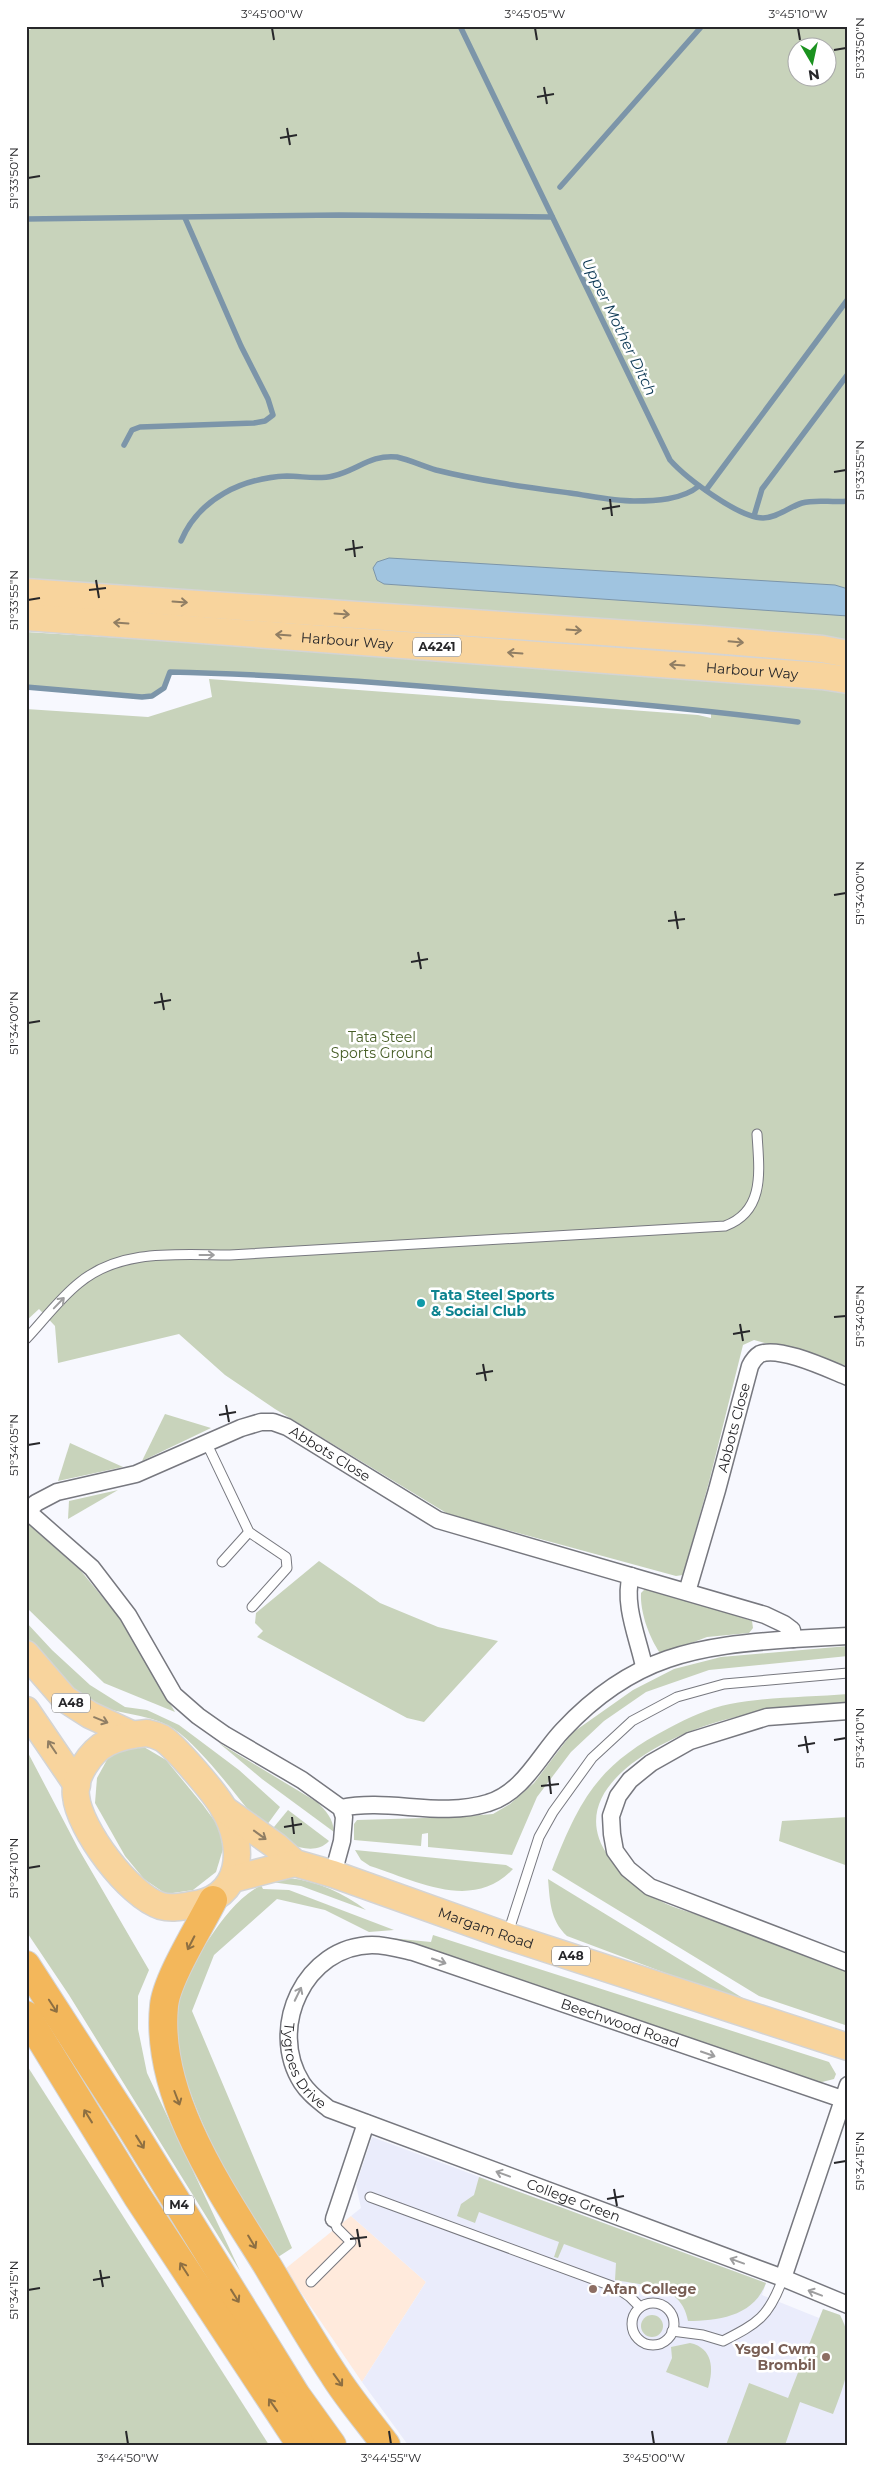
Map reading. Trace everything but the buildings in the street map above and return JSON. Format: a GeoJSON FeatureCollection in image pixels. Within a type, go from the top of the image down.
{"type":"FeatureCollection","features":[{"type":"Feature","properties":{"kind":"highway"},"geometry":{"type":"LineString","coordinates":[[213,1900],[170,1984],[164,2005],[165,2047],[176,2095],[201,2152],[227,2201],[335,2377],[386,2445]]}},
{"type":"Feature","properties":{"kind":"highway","name":"M4"},"geometry":{"type":"LineString","coordinates":[[26,1965],[135,2134],[296,2395],[332,2445]]}},
{"type":"Feature","properties":{"kind":"highway","name":"M4"},"geometry":{"type":"LineString","coordinates":[[26,2015],[137,2196],[301,2445]]}},
{"type":"Feature","properties":{"kind":"main road","name":"Harbour Way"},"geometry":{"type":"LineString","coordinates":[[26,592],[702,639],[822,649],[848,654]]}},
{"type":"Feature","properties":{"kind":"main road","name":"Harbour Way"},"geometry":{"type":"LineString","coordinates":[[26,617],[822,676],[848,680]]}},
{"type":"Feature","properties":{"kind":"main road","name":"A48"},"geometry":{"type":"LineString","coordinates":[[26,1654],[65,1699],[90,1715],[131,1734]]}},
{"type":"Feature","properties":{"kind":"main road","name":"A48"},"geometry":{"type":"LineString","coordinates":[[26,1710],[77,1785]]}},
{"type":"Feature","properties":{"kind":"main road"},"geometry":{"type":"LineString","coordinates":[[148,1733],[162,1738],[178,1751],[224,1808],[236,1839],[238,1855],[233,1879],[213,1900],[171,1908],[160,1906],[131,1886],[92,1838],[76,1795],[77,1785],[82,1770],[106,1743],[131,1734],[148,1733]]}},
{"type":"Feature","properties":{"kind":"main road","name":"Margam Road"},"geometry":{"type":"LineString","coordinates":[[224,1808],[276,1846],[295,1863],[333,1874],[507,1936],[848,2047]]}},
{"type":"Feature","properties":{"kind":"main road"},"geometry":{"type":"LineString","coordinates":[[233,1879],[295,1863]]}},
{"type":"Feature","properties":{"kind":"street","name":"Abbots Close"},"geometry":{"type":"LineString","coordinates":[[687,1592],[717,1490],[750,1366],[755,1358],[769,1352],[782,1354],[848,1377]]}},
{"type":"Feature","properties":{"kind":"street","name":"Abbots Close"},"geometry":{"type":"LineString","coordinates":[[341,1808],[302,1780],[225,1735],[198,1716],[174,1695],[128,1615],[92,1568],[27,1511],[36,1502],[57,1492],[136,1474],[241,1428],[261,1422],[280,1425],[288,1427],[438,1520],[765,1615],[792,1630],[793,1639]]}},
{"type":"Feature","properties":{"kind":"street"},"geometry":{"type":"LineString","coordinates":[[631,1576],[630,1596],[634,1619],[643,1662],[647,1666]]}},
{"type":"Feature","properties":{"kind":"street"},"geometry":{"type":"LineString","coordinates":[[333,1874],[342,1841],[344,1817],[341,1808],[356,1805],[434,1809],[488,1804],[505,1795],[526,1776],[563,1730],[588,1707],[618,1684],[647,1666],[666,1658],[715,1646],[848,1636]]}},
{"type":"Feature","properties":{"kind":"street"},"geometry":{"type":"LineString","coordinates":[[848,1710],[768,1717],[690,1741],[651,1762],[630,1780],[618,1796],[611,1816],[615,1851],[628,1869],[650,1887],[848,1963]]}},
{"type":"Feature","properties":{"kind":"street","name":"Tygroes Drive"},"geometry":{"type":"LineString","coordinates":[[366,2123],[329,2109],[313,2097],[301,2082],[293,2063],[289,2045],[288,2025],[294,2001],[303,1984],[328,1958],[356,1947],[373,1945],[392,1948]]}},
{"type":"Feature","properties":{"kind":"street","name":"Beechwood Road"},"geometry":{"type":"LineString","coordinates":[[392,1948],[413,1952],[846,2095]]}},
{"type":"Feature","properties":{"kind":"street"},"geometry":{"type":"LineString","coordinates":[[783,2278],[846,2095]]}},
{"type":"Feature","properties":{"kind":"street"},"geometry":{"type":"LineString","coordinates":[[334,2219],[366,2123]]}},
{"type":"Feature","properties":{"kind":"street","name":"College Green"},"geometry":{"type":"LineString","coordinates":[[366,2123],[783,2278],[848,2305]]}},
{"type":"Feature","properties":{"kind":"lane"},"geometry":{"type":"LineString","coordinates":[[26,1339],[77,1284],[115,1262],[146,1256],[230,1255],[725,1226],[745,1215],[755,1199],[759,1174],[757,1134]]}},
{"type":"Feature","properties":{"kind":"lane"},"geometry":{"type":"LineString","coordinates":[[208,1444],[249,1532],[286,1557],[286,1568],[252,1607]]}},
{"type":"Feature","properties":{"kind":"lane"},"geometry":{"type":"LineString","coordinates":[[222,1562],[249,1532]]}},
{"type":"Feature","properties":{"kind":"lane"},"geometry":{"type":"LineString","coordinates":[[507,1936],[539,1838],[553,1812],[592,1758],[632,1721],[677,1697],[724,1684],[848,1674]]}},
{"type":"Feature","properties":{"kind":"lane"},"geometry":{"type":"LineString","coordinates":[[370,2197],[617,2288],[640,2307]]}},
{"type":"Feature","properties":{"kind":"lane"},"geometry":{"type":"LineString","coordinates":[[311,2282],[351,2242],[337,2228],[334,2219]]}},
{"type":"Feature","properties":{"kind":"lane"},"geometry":{"type":"LineString","coordinates":[[672,2331],[703,2335],[723,2341],[747,2329],[765,2315],[774,2301],[783,2278]]}},
{"type":"Feature","properties":{"kind":"lane"},"geometry":{"type":"LineString","coordinates":[[654,2303],[667,2309],[674,2322],[672,2331],[666,2341],[659,2344],[645,2344],[638,2340],[634,2334],[632,2320],[640,2307],[654,2303]]}},
{"type":"Feature","properties":{"kind":"shaded area","name":"Afan College"},"geometry":{"type":"Polygon","coordinates":[[[372,2137],[766,2283],[762,2295],[819,2318],[823,2309],[840,2315],[848,2330],[848,2445],[408,2445],[362,2382],[426,2282],[351,2216],[361,2208],[356,2185],[372,2137]]]}},
{"type":"Feature","properties":{"kind":"shaded area"},"geometry":{"type":"Polygon","coordinates":[[[351,2216],[426,2282],[362,2382],[285,2269],[351,2216]]]}},
{"type":"Feature","properties":{"kind":"green space"},"geometry":{"type":"Polygon","coordinates":[[[36,26],[848,26],[848,644],[26,582],[26,32],[36,26]]]}},
{"type":"Feature","properties":{"kind":"green space","name":"Tata Steel Sports Ground"},"geometry":{"type":"Polygon","coordinates":[[[26,632],[558,665],[848,689],[848,1366],[754,1340],[743,1345],[709,1482],[683,1575],[676,1576],[448,1514],[275,1409],[225,1375],[179,1334],[58,1363],[55,1326],[39,1309],[26,1321],[26,709],[148,717],[212,697],[209,679],[698,715],[711,718],[711,711],[341,680],[170,672],[164,688],[152,696],[142,697],[26,687],[26,632]]]}},
{"type":"Feature","properties":{"kind":"green space"},"geometry":{"type":"Polygon","coordinates":[[[165,1414],[211,1428],[142,1461],[165,1414]]]}},
{"type":"Feature","properties":{"kind":"green space"},"geometry":{"type":"Polygon","coordinates":[[[70,1443],[123,1467],[58,1481],[70,1443]]]}},
{"type":"Feature","properties":{"kind":"green space"},"geometry":{"type":"Polygon","coordinates":[[[118,1490],[68,1519],[69,1501],[118,1490]]]}},
{"type":"Feature","properties":{"kind":"green space"},"geometry":{"type":"Polygon","coordinates":[[[26,1522],[81,1571],[118,1616],[175,1712],[104,1683],[26,1607],[26,1522]]]}},
{"type":"Feature","properties":{"kind":"green space"},"geometry":{"type":"Polygon","coordinates":[[[319,1561],[380,1603],[438,1627],[498,1641],[424,1722],[407,1718],[257,1637],[263,1631],[255,1623],[256,1613],[319,1561]]]}},
{"type":"Feature","properties":{"kind":"green space"},"geometry":{"type":"Polygon","coordinates":[[[652,1587],[752,1621],[753,1628],[749,1633],[707,1637],[665,1653],[660,1653],[649,1632],[641,1600],[641,1593],[645,1589],[652,1587]]]}},
{"type":"Feature","properties":{"kind":"green space"},"geometry":{"type":"Polygon","coordinates":[[[26,1622],[52,1650],[90,1685],[125,1707],[147,1710],[179,1725],[239,1770],[280,1807],[264,1829],[209,1762],[174,1729],[152,1719],[93,1704],[75,1692],[26,1636],[26,1622]]]}},
{"type":"Feature","properties":{"kind":"green space"},"geometry":{"type":"Polygon","coordinates":[[[848,1646],[848,1656],[709,1670],[646,1692],[604,1721],[571,1752],[537,1797],[512,1855],[428,1847],[428,1833],[422,1834],[421,1846],[354,1840],[354,1824],[357,1820],[493,1814],[510,1804],[534,1783],[572,1733],[633,1690],[674,1669],[721,1657],[848,1646]]]}},
{"type":"Feature","properties":{"kind":"green space"},"geometry":{"type":"Polygon","coordinates":[[[848,1694],[848,1703],[801,1707],[739,1716],[676,1737],[627,1767],[609,1786],[598,1808],[597,1831],[612,1861],[660,1901],[848,1972],[848,2026],[759,1996],[552,1870],[572,1822],[595,1786],[625,1755],[645,1741],[691,1717],[722,1706],[758,1700],[848,1694]]]}},
{"type":"Feature","properties":{"kind":"green space"},"geometry":{"type":"Polygon","coordinates":[[[219,1743],[317,1802],[331,1819],[334,1832],[262,1779],[219,1743]]]}},
{"type":"Feature","properties":{"kind":"green space"},"geometry":{"type":"Polygon","coordinates":[[[144,1747],[166,1760],[219,1827],[223,1849],[216,1872],[193,1890],[166,1894],[144,1879],[125,1856],[95,1803],[97,1778],[108,1758],[123,1749],[144,1747]]]}},
{"type":"Feature","properties":{"kind":"green space"},"geometry":{"type":"Polygon","coordinates":[[[26,1749],[78,1848],[149,1970],[138,1996],[138,2029],[147,2073],[240,2271],[69,1995],[26,1931],[26,1749]]]}},
{"type":"Feature","properties":{"kind":"green space"},"geometry":{"type":"Polygon","coordinates":[[[288,1810],[329,1841],[323,1846],[307,1849],[283,1841],[269,1833],[288,1810]]]}},
{"type":"Feature","properties":{"kind":"green space"},"geometry":{"type":"Polygon","coordinates":[[[848,1817],[848,1866],[779,1841],[782,1821],[848,1817]]]}},
{"type":"Feature","properties":{"kind":"green space"},"geometry":{"type":"Polygon","coordinates":[[[355,1850],[506,1865],[513,1869],[497,1882],[480,1889],[463,1891],[444,1889],[425,1885],[370,1866],[361,1860],[355,1850]]]}},
{"type":"Feature","properties":{"kind":"green space"},"geometry":{"type":"Polygon","coordinates":[[[289,1878],[310,1882],[330,1889],[366,1910],[301,1886],[271,1882],[289,1878]]]}},
{"type":"Feature","properties":{"kind":"green space"},"geometry":{"type":"Polygon","coordinates":[[[548,1879],[746,2000],[692,1983],[567,1936],[561,1930],[554,1917],[550,1902],[548,1879]]]}},
{"type":"Feature","properties":{"kind":"green space"},"geometry":{"type":"Polygon","coordinates":[[[261,1885],[263,1889],[289,1890],[394,1930],[369,1932],[325,1910],[277,1899],[214,1955],[192,2011],[292,2248],[275,2259],[241,2200],[204,2126],[189,2087],[178,2049],[175,2014],[181,1984],[190,1966],[232,1909],[252,1890],[261,1885]]]}},
{"type":"Feature","properties":{"kind":"green space"},"geometry":{"type":"Polygon","coordinates":[[[433,1935],[829,2062],[836,2074],[834,2079],[822,2082],[821,2086],[464,1960],[380,1937],[431,1942],[433,1935]]]}},
{"type":"Feature","properties":{"kind":"green space"},"geometry":{"type":"Polygon","coordinates":[[[26,2064],[269,2445],[26,2445],[26,2064]]]}},
{"type":"Feature","properties":{"kind":"green space"},"geometry":{"type":"Polygon","coordinates":[[[479,2177],[766,2283],[753,2303],[744,2310],[723,2318],[688,2321],[684,2309],[678,2300],[670,2294],[650,2286],[615,2280],[616,2263],[564,2244],[558,2258],[554,2257],[559,2242],[479,2212],[475,2223],[457,2216],[461,2204],[474,2195],[479,2177]]]}},
{"type":"Feature","properties":{"kind":"green space","name":"Ysgol Cwm Brombil"},"geometry":{"type":"Polygon","coordinates":[[[823,2309],[840,2315],[848,2340],[849,2353],[846,2377],[833,2414],[800,2402],[785,2445],[726,2445],[749,2383],[788,2398],[823,2309]]]}},
{"type":"Feature","properties":{"kind":"green space"},"geometry":{"type":"Polygon","coordinates":[[[652,2315],[660,2318],[663,2326],[660,2334],[652,2337],[644,2334],[641,2326],[644,2318],[652,2315]]]}},
{"type":"Feature","properties":{"kind":"green space"},"geometry":{"type":"Polygon","coordinates":[[[690,2343],[703,2349],[710,2360],[711,2374],[708,2388],[666,2372],[672,2358],[671,2347],[690,2343]]]}},
{"type":"Feature","properties":{"kind":"water"},"geometry":{"type":"Polygon","coordinates":[[[389,558],[835,585],[848,589],[848,616],[384,584],[377,580],[373,568],[377,562],[389,558]]]}},
{"type":"Feature","properties":{"kind":"waterway","name":"Upper Mother Ditch"},"geometry":{"type":"LineString","coordinates":[[460,26],[670,460],[688,477],[714,496],[753,516],[768,518],[807,502],[848,501]]}},
{"type":"Feature","properties":{"kind":"waterway"},"geometry":{"type":"LineString","coordinates":[[560,187],[702,26]]}},
{"type":"Feature","properties":{"kind":"waterway"},"geometry":{"type":"LineString","coordinates":[[26,219],[339,215],[552,217]]}},
{"type":"Feature","properties":{"kind":"waterway"},"geometry":{"type":"LineString","coordinates":[[124,445],[132,430],[140,427],[254,423],[265,421],[273,415],[268,399],[241,346],[185,218]]}},
{"type":"Feature","properties":{"kind":"waterway"},"geometry":{"type":"LineString","coordinates":[[706,490],[848,299]]}},
{"type":"Feature","properties":{"kind":"waterway"},"geometry":{"type":"LineString","coordinates":[[754,516],[762,489],[848,374]]}},
{"type":"Feature","properties":{"kind":"waterway"},"geometry":{"type":"LineString","coordinates":[[181,541],[199,513],[224,493],[239,486],[254,481],[287,476],[327,477],[341,474],[371,460],[388,457],[397,457],[436,470],[469,477],[618,500],[668,499],[685,494],[699,486]]}},
{"type":"Feature","properties":{"kind":"waterway"},"geometry":{"type":"LineString","coordinates":[[26,687],[142,697],[152,696],[164,688],[170,672],[247,675],[363,682],[599,701],[718,712],[798,722]]}},
{"type":"Feature","properties":{"kind":"place","name":"Tata Steel Sports & Social Club"},"geometry":{"type":"Point","coordinates":[421,1303]}},
{"type":"Feature","properties":{"kind":"place","name":"Afan College"},"geometry":{"type":"Point","coordinates":[593,2289]}},
{"type":"Feature","properties":{"kind":"place","name":"Ysgol Cwm Brombil"},"geometry":{"type":"Point","coordinates":[826,2357]}}]}
